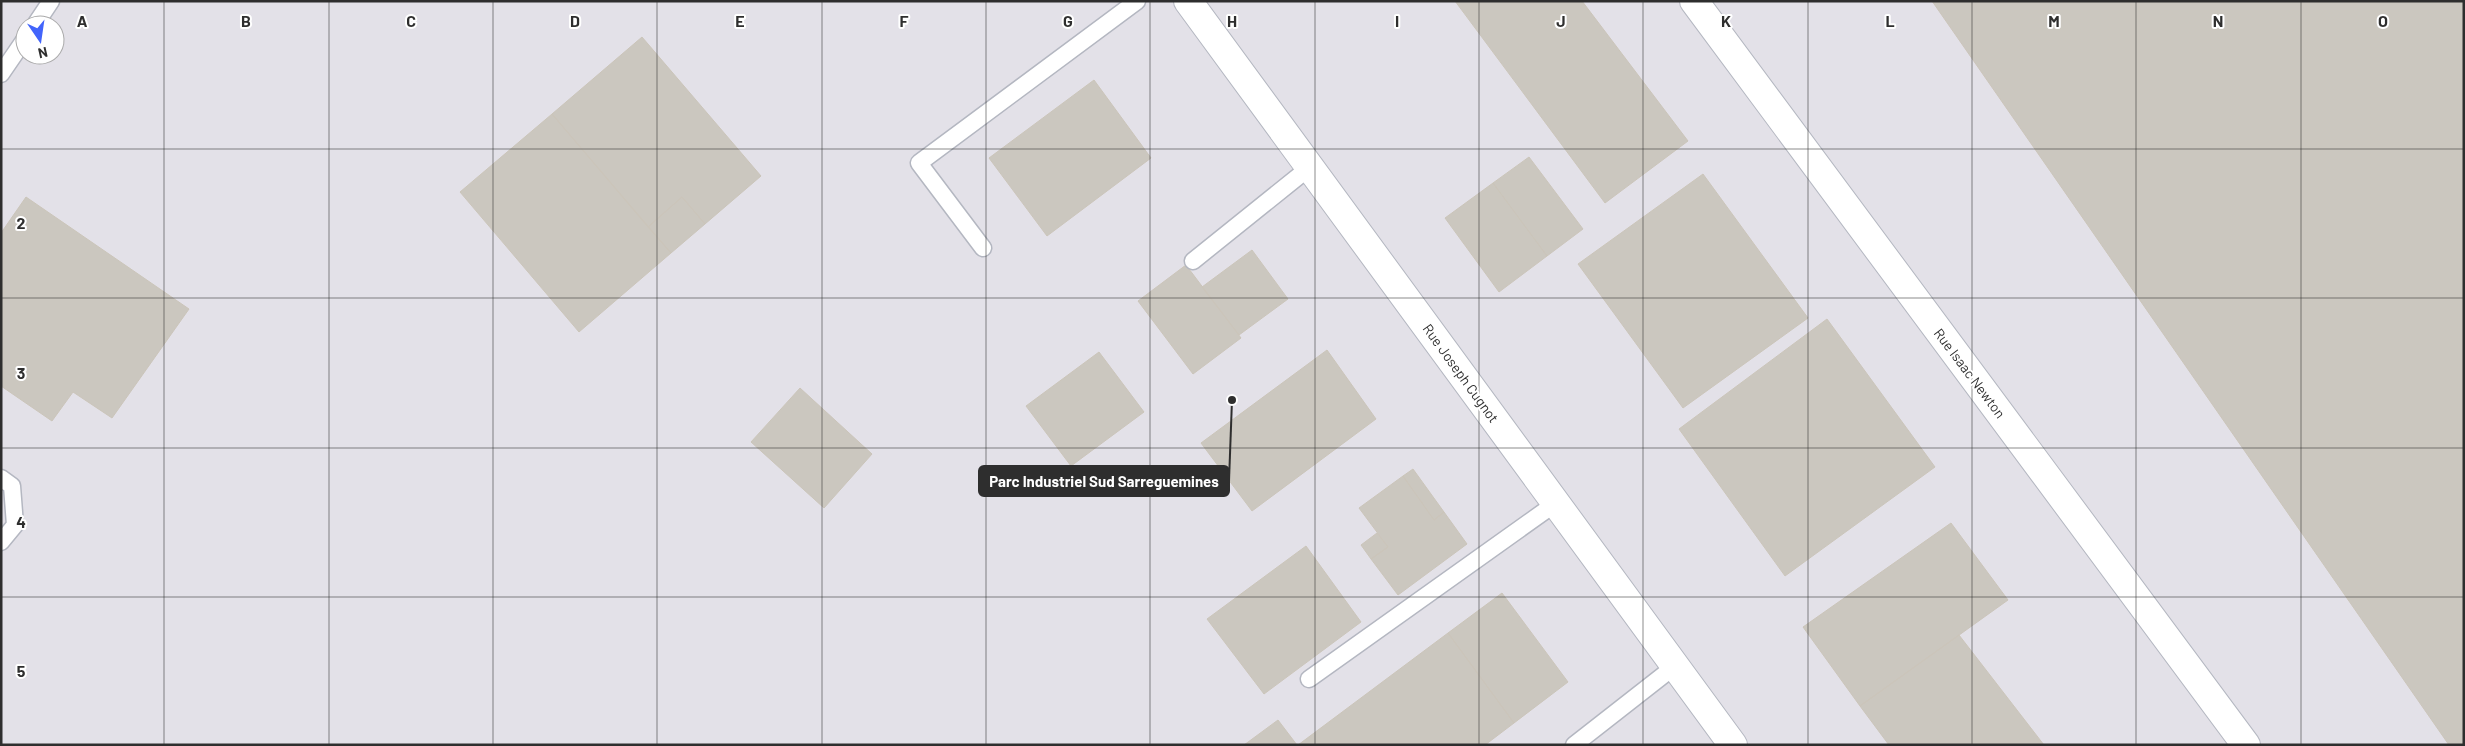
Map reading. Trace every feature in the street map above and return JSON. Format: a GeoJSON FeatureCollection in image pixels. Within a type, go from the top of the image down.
{"type":"FeatureCollection","features":[{"type":"Feature","properties":{"kind":"street","name":"Rue Joseph Cugnot"},"geometry":{"type":"LineString","coordinates":[[1188,1],[1733,745]]}},
{"type":"Feature","properties":{"kind":"street","name":"Rue Isaac Newton"},"geometry":{"type":"LineString","coordinates":[[1694,1],[2246,745]]}},
{"type":"Feature","properties":{"kind":"lane"},"geometry":{"type":"LineString","coordinates":[[41,15],[50,1]]}},
{"type":"Feature","properties":{"kind":"lane"},"geometry":{"type":"LineString","coordinates":[[983,248],[919,163],[1137,1]]}},
{"type":"Feature","properties":{"kind":"lane"},"geometry":{"type":"LineString","coordinates":[[1,74],[15,54]]}},
{"type":"Feature","properties":{"kind":"lane"},"geometry":{"type":"LineString","coordinates":[[1193,261],[1310,167]]}},
{"type":"Feature","properties":{"kind":"lane"},"geometry":{"type":"LineString","coordinates":[[1,478],[12,486],[16,525],[1,542]]}},
{"type":"Feature","properties":{"kind":"lane"},"geometry":{"type":"LineString","coordinates":[[1309,678],[1556,503]]}},
{"type":"Feature","properties":{"kind":"lane"},"geometry":{"type":"LineString","coordinates":[[1574,745],[1675,666]]}},
{"type":"Feature","properties":{"kind":"shaded area"},"geometry":{"type":"Polygon","coordinates":[[[1,1],[2464,1],[2464,745],[1,745],[1,1]]]}},
{"type":"Feature","properties":{"kind":"building"},"geometry":{"type":"Polygon","coordinates":[[[1455,1],[1582,1],[1688,141],[1605,203],[1455,1]]]}},
{"type":"Feature","properties":{"kind":"building"},"geometry":{"type":"Polygon","coordinates":[[[1932,1],[2464,1],[2464,745],[2449,745],[1932,1]]]}},
{"type":"Feature","properties":{"kind":"building"},"geometry":{"type":"Polygon","coordinates":[[[642,37],[761,176],[705,224],[682,197],[648,227],[552,114],[642,37]]]}},
{"type":"Feature","properties":{"kind":"building"},"geometry":{"type":"Polygon","coordinates":[[[1094,80],[1151,158],[1047,236],[989,158],[1094,80]]]}},
{"type":"Feature","properties":{"kind":"building"},"geometry":{"type":"Polygon","coordinates":[[[552,114],[671,253],[579,332],[460,192],[552,114]]]}},
{"type":"Feature","properties":{"kind":"building"},"geometry":{"type":"Polygon","coordinates":[[[1529,157],[1583,229],[1547,256],[1493,183],[1529,157]]]}},
{"type":"Feature","properties":{"kind":"building"},"geometry":{"type":"Polygon","coordinates":[[[1703,174],[1808,318],[1683,408],[1578,264],[1703,174]]]}},
{"type":"Feature","properties":{"kind":"building"},"geometry":{"type":"Polygon","coordinates":[[[1493,183],[1547,256],[1499,292],[1445,218],[1493,183]]]}},
{"type":"Feature","properties":{"kind":"building"},"geometry":{"type":"Polygon","coordinates":[[[26,197],[189,309],[112,418],[73,392],[52,421],[1,386],[1,233],[26,197]]]}},
{"type":"Feature","properties":{"kind":"building"},"geometry":{"type":"Polygon","coordinates":[[[682,197],[705,224],[671,253],[648,227],[682,197]]]}},
{"type":"Feature","properties":{"kind":"building"},"geometry":{"type":"Polygon","coordinates":[[[1252,250],[1288,299],[1239,335],[1202,287],[1252,250]]]}},
{"type":"Feature","properties":{"kind":"building"},"geometry":{"type":"Polygon","coordinates":[[[1186,265],[1241,338],[1193,374],[1138,301],[1186,265]]]}},
{"type":"Feature","properties":{"kind":"building"},"geometry":{"type":"Polygon","coordinates":[[[1827,319],[1935,467],[1785,576],[1679,429],[1827,319]]]}},
{"type":"Feature","properties":{"kind":"building"},"geometry":{"type":"Polygon","coordinates":[[[1327,350],[1376,419],[1252,511],[1201,443],[1327,350]]]}},
{"type":"Feature","properties":{"kind":"building"},"geometry":{"type":"Polygon","coordinates":[[[1099,352],[1144,412],[1071,466],[1026,406],[1099,352]]]}},
{"type":"Feature","properties":{"kind":"building"},"geometry":{"type":"Polygon","coordinates":[[[800,388],[872,454],[824,508],[751,442],[800,388]]]}},
{"type":"Feature","properties":{"kind":"building"},"geometry":{"type":"Polygon","coordinates":[[[1413,469],[1444,512],[1434,520],[1403,476],[1413,469]]]}},
{"type":"Feature","properties":{"kind":"building"},"geometry":{"type":"Polygon","coordinates":[[[1403,476],[1434,520],[1444,512],[1467,544],[1398,595],[1371,559],[1388,547],[1359,508],[1403,476]]]}},
{"type":"Feature","properties":{"kind":"building"},"geometry":{"type":"Polygon","coordinates":[[[1951,523],[2008,600],[1860,706],[1803,627],[1951,523]]]}},
{"type":"Feature","properties":{"kind":"building"},"geometry":{"type":"Polygon","coordinates":[[[1377,533],[1388,547],[1371,559],[1361,545],[1377,533]]]}},
{"type":"Feature","properties":{"kind":"building"},"geometry":{"type":"Polygon","coordinates":[[[1306,546],[1361,622],[1264,694],[1207,619],[1306,546]]]}},
{"type":"Feature","properties":{"kind":"building"},"geometry":{"type":"Polygon","coordinates":[[[1502,593],[1568,682],[1514,723],[1448,633],[1502,593]]]}},
{"type":"Feature","properties":{"kind":"building"},"geometry":{"type":"Polygon","coordinates":[[[1448,633],[1514,723],[1485,745],[1298,745],[1448,633]]]}},
{"type":"Feature","properties":{"kind":"building"},"geometry":{"type":"Polygon","coordinates":[[[1959,635],[2044,745],[1889,745],[1860,706],[1959,635]]]}},
{"type":"Feature","properties":{"kind":"building"},"geometry":{"type":"Polygon","coordinates":[[[1278,720],[1297,745],[1244,745],[1278,720]]]}},
{"type":"Feature","properties":{"kind":"place","name":"Parc Industriel Sud Sarreguemines"},"geometry":{"type":"Point","coordinates":[1232,400]}}]}
